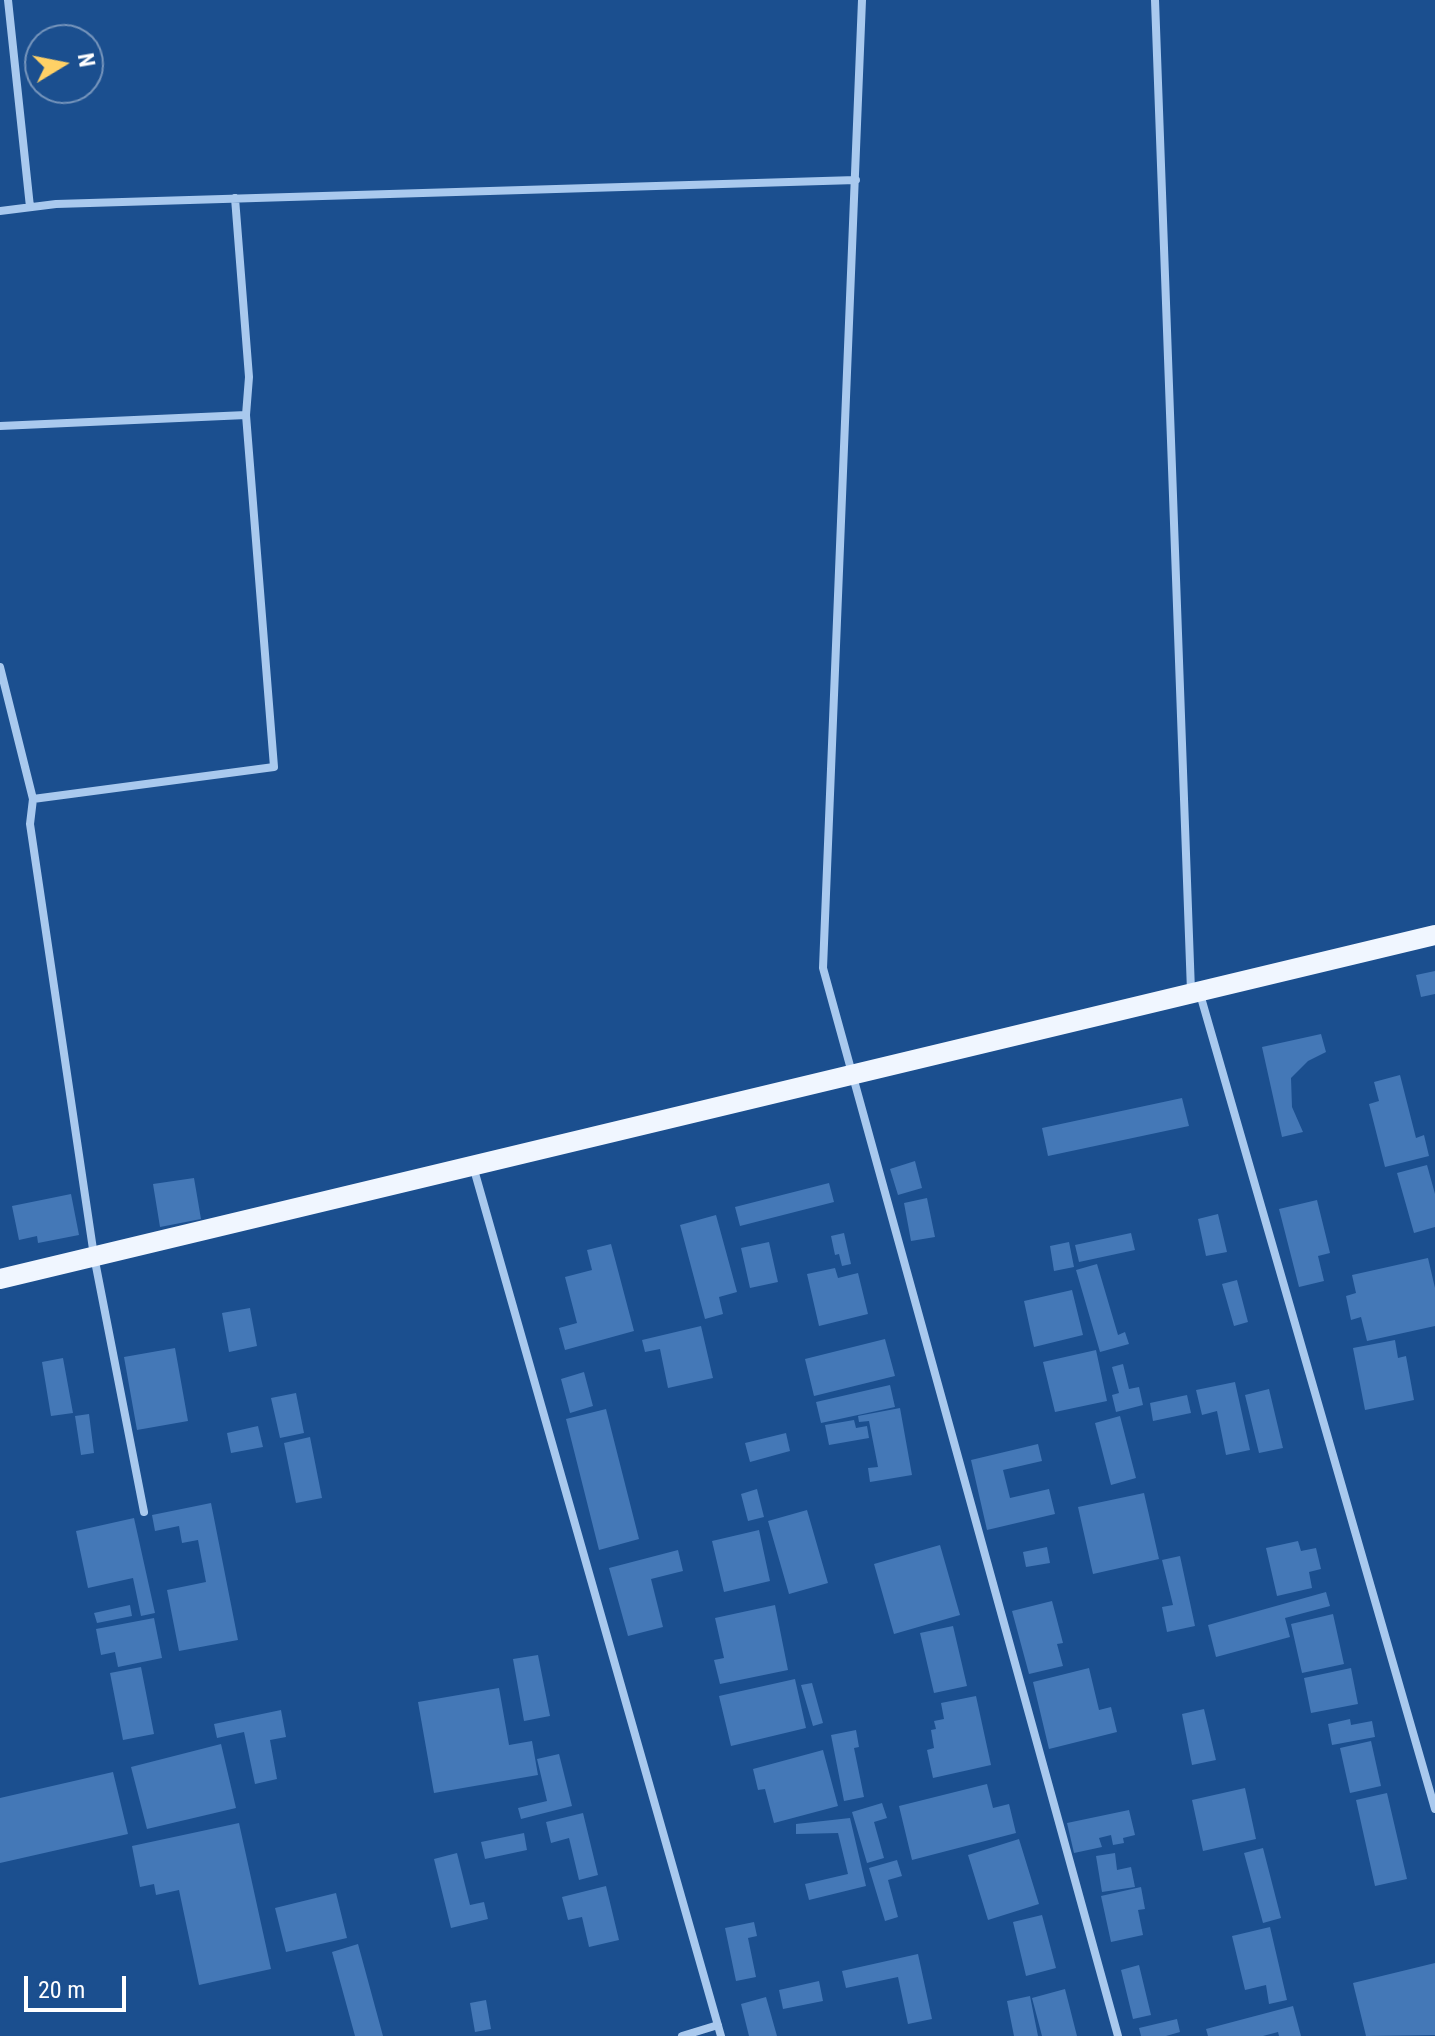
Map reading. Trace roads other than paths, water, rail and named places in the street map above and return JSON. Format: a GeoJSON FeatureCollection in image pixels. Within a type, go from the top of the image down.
{"type":"FeatureCollection","features":[{"type":"Feature","properties":{"kind":"main road"},"geometry":{"type":"LineString","coordinates":[[0,1279],[1435,935]]}},
{"type":"Feature","properties":{"kind":"street"},"geometry":{"type":"LineString","coordinates":[[8,0],[30,207]]}},
{"type":"Feature","properties":{"kind":"street"},"geometry":{"type":"LineString","coordinates":[[862,0],[823,968],[1118,2036]]}},
{"type":"Feature","properties":{"kind":"street"},"geometry":{"type":"LineString","coordinates":[[1155,0],[1196,994],[1435,1809]]}},
{"type":"Feature","properties":{"kind":"street"},"geometry":{"type":"LineString","coordinates":[[0,211],[56,204],[856,180]]}},
{"type":"Feature","properties":{"kind":"street"},"geometry":{"type":"LineString","coordinates":[[33,799],[274,767],[246,415],[249,377],[235,198]]}},
{"type":"Feature","properties":{"kind":"street"},"geometry":{"type":"LineString","coordinates":[[0,426],[246,415]]}},
{"type":"Feature","properties":{"kind":"street"},"geometry":{"type":"LineString","coordinates":[[0,667],[33,799],[30,824],[94,1256],[144,1512]]}},
{"type":"Feature","properties":{"kind":"street"},"geometry":{"type":"LineString","coordinates":[[473,1165],[721,2036]]}},
{"type":"Feature","properties":{"kind":"street"},"geometry":{"type":"LineString","coordinates":[[682,2036],[718,2025]]}}]}
